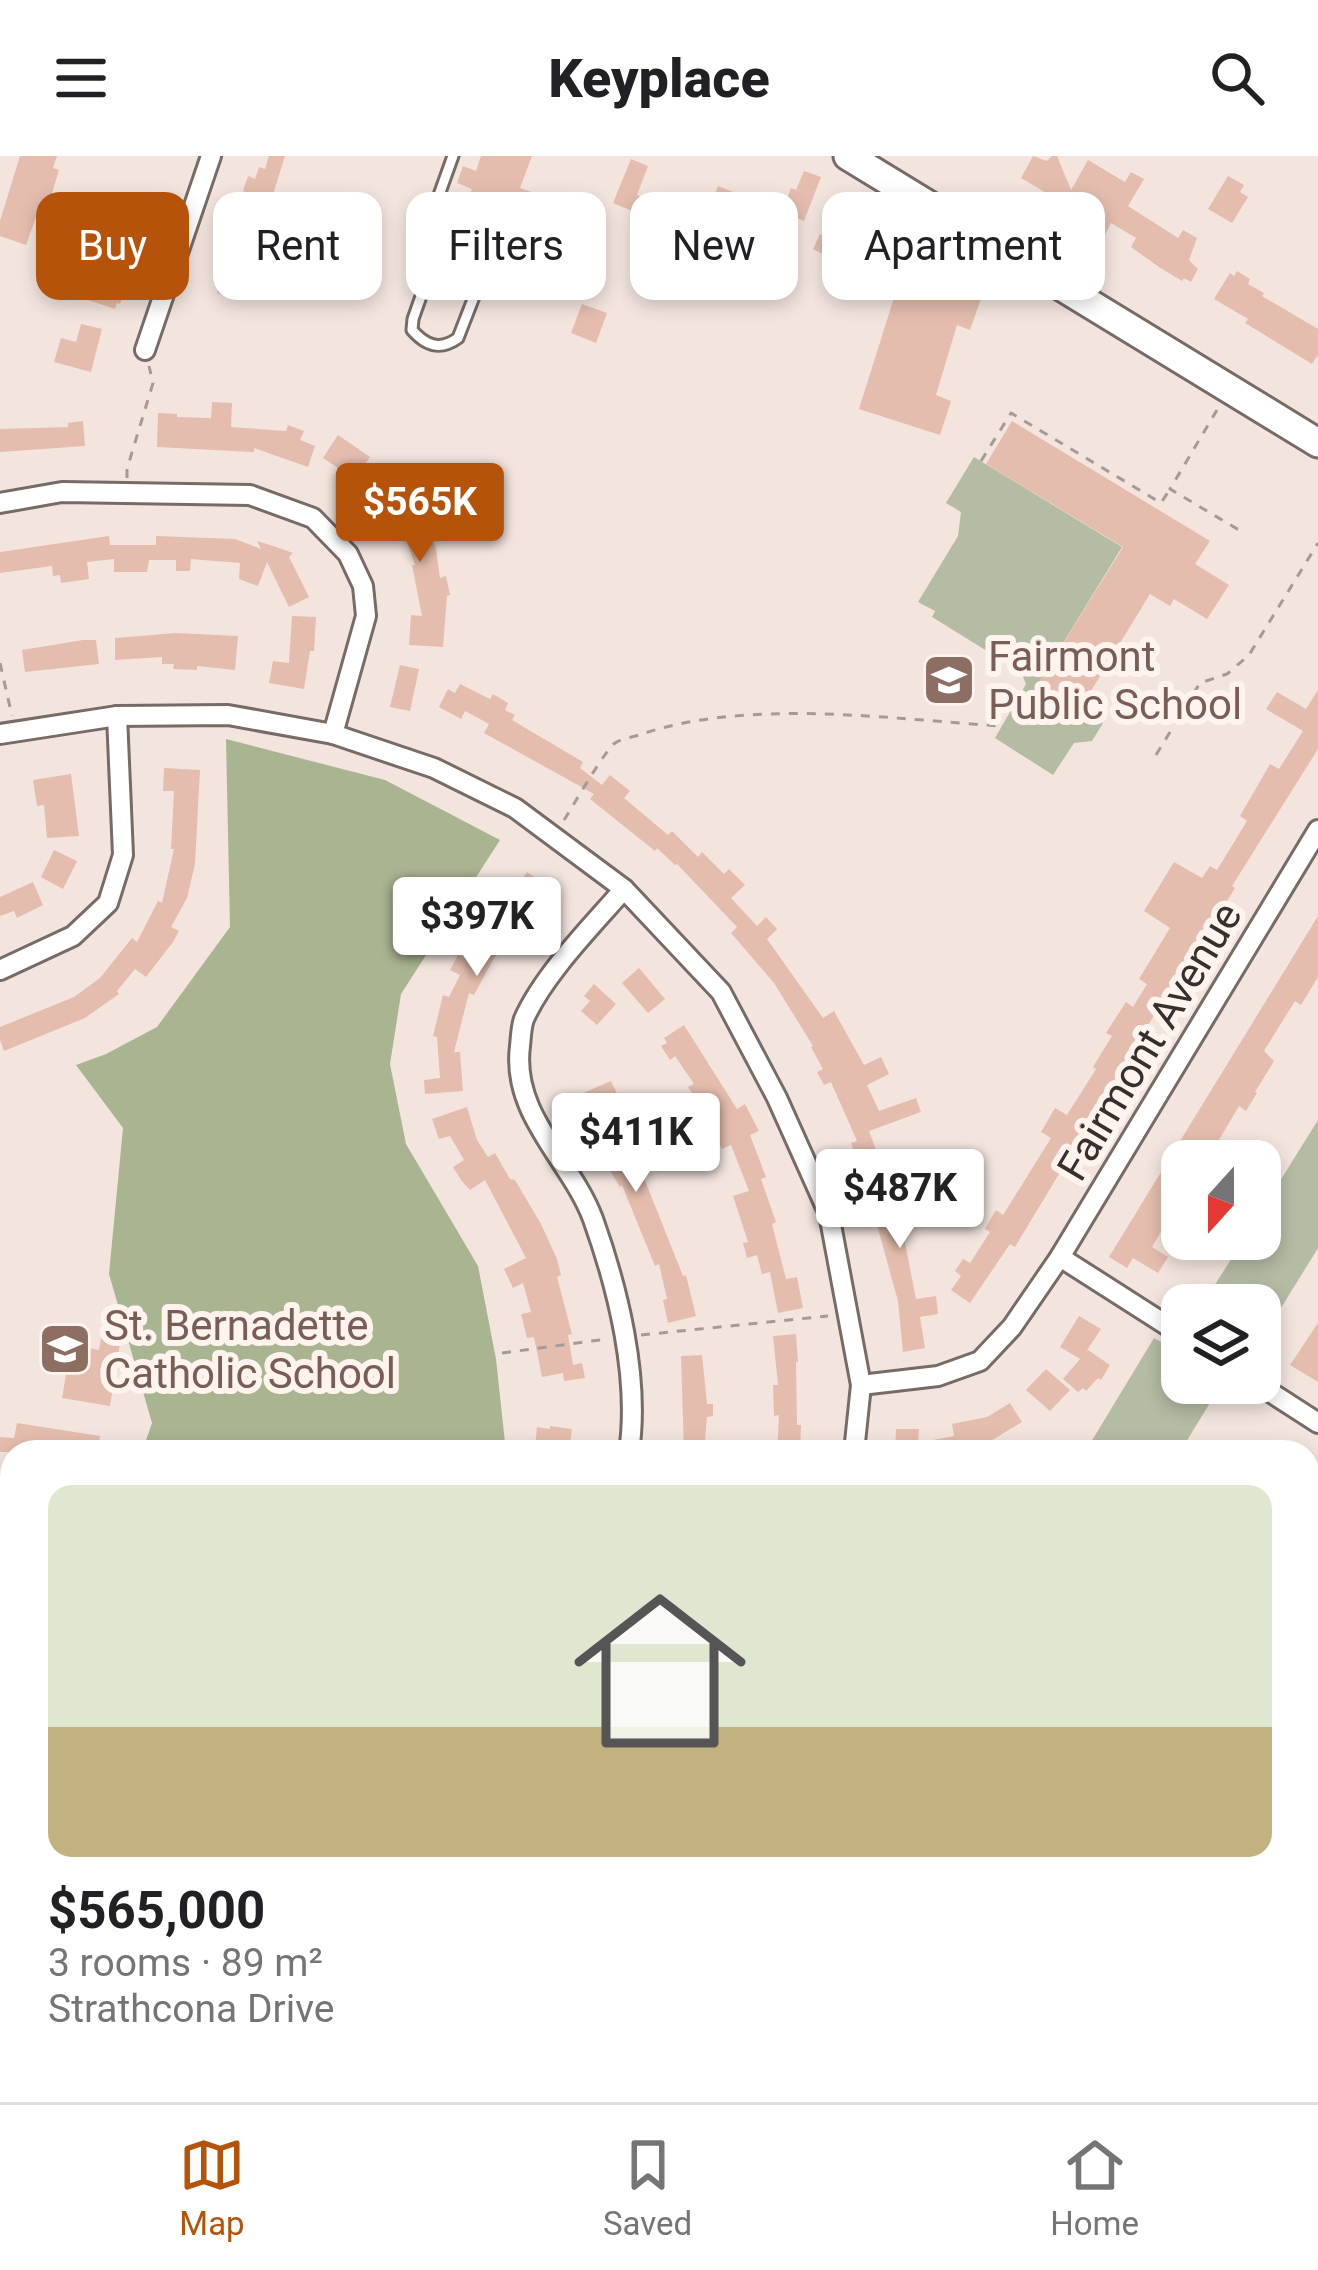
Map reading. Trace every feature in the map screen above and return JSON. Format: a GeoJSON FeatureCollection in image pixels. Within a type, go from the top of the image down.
{"type":"FeatureCollection","features":[{"type":"Feature","properties":{"kind":"main road"},"geometry":{"type":"LineString","coordinates":[[848,156],[1316,437]]}},
{"type":"Feature","properties":{"kind":"street"},"geometry":{"type":"LineString","coordinates":[[146,350],[211,156]]}},
{"type":"Feature","properties":{"kind":"street"},"geometry":{"type":"LineString","coordinates":[[0,503],[62,492],[250,494],[313,518],[348,554],[363,586],[366,616],[333,734]]}},
{"type":"Feature","properties":{"kind":"street"},"geometry":{"type":"LineString","coordinates":[[0,970],[74,936],[108,903],[123,855],[117,716]]}},
{"type":"Feature","properties":{"kind":"street"},"geometry":{"type":"LineString","coordinates":[[6,732],[117,716],[228,716],[333,734],[434,768],[515,808],[625,889],[721,992],[777,1097],[830,1214],[861,1385],[855,1440]]}},
{"type":"Feature","properties":{"kind":"street","name":"Fairmont Avenue"},"geometry":{"type":"LineString","coordinates":[[861,1385],[938,1376],[980,1361],[1012,1327],[1060,1257],[1318,830]]}},
{"type":"Feature","properties":{"kind":"street"},"geometry":{"type":"LineString","coordinates":[[625,889],[560,963],[523,1022],[518,1059],[524,1098],[592,1215],[613,1286],[629,1358],[629,1440]]}},
{"type":"Feature","properties":{"kind":"street"},"geometry":{"type":"LineString","coordinates":[[1060,1257],[1161,1322]]}},
{"type":"Feature","properties":{"kind":"street"},"geometry":{"type":"LineString","coordinates":[[1281,1399],[1318,1423]]}},
{"type":"Feature","properties":{"kind":"lane"},"geometry":{"type":"LineString","coordinates":[[440,192],[452,156]]}},
{"type":"Feature","properties":{"kind":"lane"},"geometry":{"type":"LineString","coordinates":[[443,234],[491,253],[458,338],[435,346],[412,330],[412,319],[443,234]]}},
{"type":"Feature","properties":{"kind":"path"},"geometry":{"type":"LineString","coordinates":[[128,492],[127,469],[153,383],[146,350]]}},
{"type":"Feature","properties":{"kind":"path"},"geometry":{"type":"LineString","coordinates":[[981,461],[1011,413],[1161,503],[1220,404]]}},
{"type":"Feature","properties":{"kind":"path"},"geometry":{"type":"LineString","coordinates":[[1170,489],[1244,533]]}},
{"type":"Feature","properties":{"kind":"path"},"geometry":{"type":"LineString","coordinates":[[1156,755],[1200,683],[1227,674],[1249,655],[1318,543]]}},
{"type":"Feature","properties":{"kind":"path"},"geometry":{"type":"LineString","coordinates":[[0,663],[6,732]]}},
{"type":"Feature","properties":{"kind":"path"},"geometry":{"type":"LineString","coordinates":[[553,836],[614,743],[662,728],[722,718],[798,715],[1001,726]]}},
{"type":"Feature","properties":{"kind":"path"},"geometry":{"type":"LineString","coordinates":[[502,1353],[848,1312]]}},
{"type":"Feature","properties":{"kind":"green space"},"geometry":{"type":"Polygon","coordinates":[[[974,457],[1122,547],[1038,684],[1103,723],[1092,741],[1074,743],[1053,775],[995,738],[1026,684],[1021,672],[932,617],[935,611],[918,602],[958,536],[961,512],[946,503],[974,457]]]}},
{"type":"Feature","properties":{"kind":"green space"},"geometry":{"type":"Polygon","coordinates":[[[226,739],[385,780],[500,840],[401,994],[390,1064],[406,1144],[478,1266],[496,1359],[505,1440],[146,1440],[152,1423],[109,1274],[123,1128],[76,1065],[157,1027],[230,927],[226,739]]]}},
{"type":"Feature","properties":{"kind":"green space"},"geometry":{"type":"Polygon","coordinates":[[[1318,1120],[1318,1248],[1281,1308],[1281,1284],[1215,1284],[1231,1260],[1281,1260],[1281,1179],[1318,1120]]]}},
{"type":"Feature","properties":{"kind":"green space"},"geometry":{"type":"Polygon","coordinates":[[[1154,1338],[1161,1342],[1161,1404],[1209,1404],[1187,1440],[1092,1440],[1154,1338]]]}},
{"type":"Feature","properties":{"kind":"building"},"geometry":{"type":"Polygon","coordinates":[[[20,156],[57,156],[53,168],[59,170],[52,192],[36,192],[36,217],[26,245],[0,236],[0,221],[20,156]]]}},
{"type":"Feature","properties":{"kind":"building"},"geometry":{"type":"Polygon","coordinates":[[[269,156],[285,156],[274,192],[243,191],[248,176],[255,179],[259,167],[265,169],[269,156]]]}},
{"type":"Feature","properties":{"kind":"building"},"geometry":{"type":"Polygon","coordinates":[[[481,156],[532,156],[520,188],[531,192],[471,192],[457,183],[463,166],[476,171],[481,156]]]}},
{"type":"Feature","properties":{"kind":"building"},"geometry":{"type":"Polygon","coordinates":[[[1033,156],[1047,161],[1057,156],[1071,190],[1088,160],[1125,182],[1131,172],[1144,179],[1128,206],[1178,238],[1183,230],[1197,238],[1189,260],[1198,269],[1191,282],[1182,281],[1131,247],[1136,238],[1111,223],[1105,235],[1105,192],[1045,192],[1021,178],[1033,156]]]}},
{"type":"Feature","properties":{"kind":"building"},"geometry":{"type":"Polygon","coordinates":[[[631,159],[648,166],[638,192],[630,192],[630,210],[613,203],[631,159]]]}},
{"type":"Feature","properties":{"kind":"building"},"geometry":{"type":"Polygon","coordinates":[[[804,171],[821,177],[804,221],[798,219],[798,192],[790,192],[796,190],[804,171]]]}},
{"type":"Feature","properties":{"kind":"building"},"geometry":{"type":"Polygon","coordinates":[[[1228,176],[1244,185],[1240,192],[1248,197],[1232,223],[1208,209],[1228,176]]]}},
{"type":"Feature","properties":{"kind":"building"},"geometry":{"type":"Polygon","coordinates":[[[822,235],[822,254],[813,249],[822,235]]]}},
{"type":"Feature","properties":{"kind":"building"},"geometry":{"type":"Polygon","coordinates":[[[1237,271],[1262,296],[1318,329],[1318,355],[1312,364],[1214,299],[1230,273],[1234,276],[1237,271]]]}},
{"type":"Feature","properties":{"kind":"building"},"geometry":{"type":"Polygon","coordinates":[[[88,300],[121,300],[115,309],[88,300]]]}},
{"type":"Feature","properties":{"kind":"building"},"geometry":{"type":"Polygon","coordinates":[[[893,300],[981,300],[970,330],[957,325],[936,395],[951,401],[940,435],[859,409],[893,300]]]}},
{"type":"Feature","properties":{"kind":"building"},"geometry":{"type":"Polygon","coordinates":[[[582,304],[607,313],[596,343],[571,333],[582,304]]]}},
{"type":"Feature","properties":{"kind":"building"},"geometry":{"type":"Polygon","coordinates":[[[81,324],[102,329],[91,372],[54,362],[61,338],[76,342],[81,324]]]}},
{"type":"Feature","properties":{"kind":"building"},"geometry":{"type":"Polygon","coordinates":[[[212,402],[232,403],[231,427],[286,431],[288,425],[304,431],[300,440],[315,446],[308,467],[254,448],[254,452],[157,447],[158,413],[211,418],[212,402]]]}},
{"type":"Feature","properties":{"kind":"building"},"geometry":{"type":"Polygon","coordinates":[[[83,421],[85,446],[0,452],[0,429],[68,427],[68,423],[83,421]]]}},
{"type":"Feature","properties":{"kind":"building"},"geometry":{"type":"Polygon","coordinates":[[[1012,421],[1210,541],[1195,564],[1229,585],[1207,619],[1174,599],[1170,606],[1150,594],[1080,709],[1038,684],[1123,547],[986,464],[1012,421]]]}},
{"type":"Feature","properties":{"kind":"building"},"geometry":{"type":"Polygon","coordinates":[[[338,435],[370,457],[354,479],[323,458],[338,435]]]}},
{"type":"Feature","properties":{"kind":"building"},"geometry":{"type":"Polygon","coordinates":[[[391,474],[434,525],[427,528],[440,578],[446,576],[450,595],[443,647],[409,645],[411,615],[422,616],[415,565],[399,519],[371,490],[391,474]]]}},
{"type":"Feature","properties":{"kind":"building"},"geometry":{"type":"Polygon","coordinates":[[[109,536],[110,545],[156,545],[156,536],[235,539],[261,549],[257,541],[293,553],[289,557],[309,597],[289,607],[267,562],[258,586],[239,579],[240,563],[191,559],[190,571],[176,571],[176,560],[149,560],[147,572],[114,572],[114,559],[87,562],[89,579],[61,583],[60,575],[53,576],[52,566],[0,573],[0,552],[109,536]]]}},
{"type":"Feature","properties":{"kind":"building"},"geometry":{"type":"Polygon","coordinates":[[[292,616],[316,617],[314,651],[310,651],[304,689],[269,683],[273,661],[289,663],[292,616]]]}},
{"type":"Feature","properties":{"kind":"building"},"geometry":{"type":"Polygon","coordinates":[[[176,633],[238,636],[235,670],[173,669],[174,664],[162,664],[162,657],[115,660],[115,638],[176,633]]]}},
{"type":"Feature","properties":{"kind":"building"},"geometry":{"type":"Polygon","coordinates":[[[96,640],[99,664],[25,672],[22,650],[96,640]]]}},
{"type":"Feature","properties":{"kind":"building"},"geometry":{"type":"Polygon","coordinates":[[[400,665],[419,669],[410,711],[390,707],[400,665]]]}},
{"type":"Feature","properties":{"kind":"building"},"geometry":{"type":"Polygon","coordinates":[[[460,684],[508,703],[505,710],[515,715],[512,720],[583,762],[580,768],[602,785],[610,775],[630,791],[624,798],[668,835],[672,831],[698,857],[702,852],[724,874],[729,869],[745,885],[731,898],[757,926],[766,917],[777,929],[767,939],[823,1018],[834,1011],[864,1065],[881,1057],[889,1074],[867,1085],[879,1111],[916,1098],[921,1112],[869,1131],[881,1163],[861,1170],[851,1143],[857,1141],[831,1082],[824,1085],[817,1072],[823,1069],[813,1046],[774,983],[731,933],[737,927],[677,864],[590,799],[594,794],[484,733],[489,724],[465,711],[461,719],[439,707],[448,689],[455,693],[460,684]]]}},
{"type":"Feature","properties":{"kind":"building"},"geometry":{"type":"Polygon","coordinates":[[[1318,690],[1318,749],[1015,1247],[1010,1244],[970,1303],[951,1290],[961,1276],[955,1271],[963,1259],[970,1263],[990,1232],[985,1229],[996,1210],[1003,1215],[1051,1138],[1041,1132],[1055,1108],[1067,1115],[1112,1036],[1106,1033],[1126,1002],[1133,1007],[1147,984],[1139,979],[1170,928],[1144,911],[1174,862],[1202,878],[1210,866],[1217,870],[1247,821],[1240,816],[1270,764],[1279,769],[1303,731],[1266,709],[1277,692],[1306,709],[1318,690]]]}},
{"type":"Feature","properties":{"kind":"building"},"geometry":{"type":"Polygon","coordinates":[[[164,768],[200,770],[195,864],[187,898],[171,927],[179,931],[173,942],[146,977],[135,969],[119,994],[85,1018],[4,1051],[0,1027],[74,997],[100,978],[132,938],[137,942],[158,901],[162,903],[174,849],[174,791],[163,791],[164,768]]]}},
{"type":"Feature","properties":{"kind":"building"},"geometry":{"type":"Polygon","coordinates":[[[71,774],[79,836],[47,838],[44,805],[37,806],[33,780],[71,774]]]}},
{"type":"Feature","properties":{"kind":"building"},"geometry":{"type":"Polygon","coordinates":[[[54,850],[77,861],[63,889],[41,877],[54,850]]]}},
{"type":"Feature","properties":{"kind":"building"},"geometry":{"type":"Polygon","coordinates":[[[527,872],[544,884],[523,919],[528,923],[519,936],[513,932],[474,995],[469,993],[454,1052],[460,1052],[463,1091],[425,1094],[424,1080],[440,1078],[437,1037],[433,1036],[443,995],[449,997],[460,975],[450,970],[458,955],[466,959],[488,928],[479,921],[492,903],[500,909],[527,872]]]}},
{"type":"Feature","properties":{"kind":"building"},"geometry":{"type":"Polygon","coordinates":[[[33,882],[43,905],[17,918],[14,911],[0,916],[0,897],[33,882]]]}},
{"type":"Feature","properties":{"kind":"building"},"geometry":{"type":"Polygon","coordinates":[[[1318,916],[1318,977],[1301,1005],[1295,1001],[1264,1051],[1274,1061],[1246,1111],[1239,1106],[1219,1140],[1181,1140],[1318,916]]]}},
{"type":"Feature","properties":{"kind":"building"},"geometry":{"type":"Polygon","coordinates":[[[639,968],[665,999],[648,1013],[622,983],[639,968]]]}},
{"type":"Feature","properties":{"kind":"building"},"geometry":{"type":"Polygon","coordinates":[[[594,984],[616,1004],[597,1025],[581,1011],[590,1001],[584,996],[594,984]]]}},
{"type":"Feature","properties":{"kind":"building"},"geometry":{"type":"Polygon","coordinates":[[[684,1025],[737,1109],[745,1104],[759,1131],[750,1135],[766,1177],[761,1179],[776,1222],[772,1224],[786,1279],[797,1277],[803,1308],[778,1313],[770,1272],[762,1274],[757,1255],[747,1258],[743,1243],[748,1242],[733,1196],[749,1191],[731,1145],[722,1149],[712,1128],[720,1124],[702,1095],[696,1099],[688,1087],[694,1084],[675,1056],[670,1060],[661,1046],[667,1043],[664,1038],[684,1025]]]}},
{"type":"Feature","properties":{"kind":"building"},"geometry":{"type":"Polygon","coordinates":[[[611,1081],[619,1098],[611,1101],[629,1132],[620,1137],[642,1173],[686,1275],[696,1316],[668,1323],[659,1264],[655,1266],[622,1185],[601,1156],[574,1097],[611,1081]]]}},
{"type":"Feature","properties":{"kind":"building"},"geometry":{"type":"Polygon","coordinates":[[[467,1107],[477,1140],[488,1157],[495,1153],[515,1180],[557,1259],[572,1334],[568,1335],[573,1365],[582,1363],[585,1378],[564,1381],[563,1373],[542,1377],[534,1337],[527,1338],[521,1314],[531,1312],[523,1283],[513,1288],[504,1269],[526,1258],[485,1180],[470,1190],[461,1180],[453,1167],[464,1160],[450,1136],[439,1139],[432,1119],[467,1107]]]}},
{"type":"Feature","properties":{"kind":"building"},"geometry":{"type":"Polygon","coordinates":[[[914,1152],[919,1165],[899,1172],[907,1198],[897,1202],[916,1299],[936,1296],[938,1314],[920,1317],[925,1348],[903,1352],[898,1301],[869,1196],[884,1192],[876,1166],[914,1152]]]}},
{"type":"Feature","properties":{"kind":"building"},"geometry":{"type":"Polygon","coordinates":[[[1161,1172],[1161,1232],[1152,1247],[1166,1260],[1158,1273],[1133,1258],[1127,1268],[1109,1257],[1161,1172]]]}},
{"type":"Feature","properties":{"kind":"building"},"geometry":{"type":"Polygon","coordinates":[[[1079,1316],[1101,1329],[1086,1352],[1110,1365],[1101,1380],[1078,1392],[1063,1379],[1080,1359],[1060,1347],[1079,1316]]]}},
{"type":"Feature","properties":{"kind":"building"},"geometry":{"type":"Polygon","coordinates":[[[104,1322],[123,1325],[110,1406],[62,1398],[71,1345],[99,1350],[104,1322]]]}},
{"type":"Feature","properties":{"kind":"building"},"geometry":{"type":"Polygon","coordinates":[[[1318,1323],[1318,1382],[1290,1365],[1318,1323]]]}},
{"type":"Feature","properties":{"kind":"building"},"geometry":{"type":"Polygon","coordinates":[[[796,1334],[800,1440],[778,1440],[773,1336],[796,1334]]]}},
{"type":"Feature","properties":{"kind":"building"},"geometry":{"type":"Polygon","coordinates":[[[702,1355],[707,1404],[713,1404],[705,1440],[684,1440],[681,1356],[702,1355]]]}},
{"type":"Feature","properties":{"kind":"building"},"geometry":{"type":"Polygon","coordinates":[[[1046,1369],[1070,1390],[1050,1411],[1026,1390],[1046,1369]]]}},
{"type":"Feature","properties":{"kind":"building"},"geometry":{"type":"Polygon","coordinates":[[[1010,1403],[1022,1422],[992,1440],[933,1440],[954,1436],[952,1424],[987,1417],[1010,1403]]]}},
{"type":"Feature","properties":{"kind":"building"},"geometry":{"type":"Polygon","coordinates":[[[17,1423],[100,1436],[100,1440],[0,1440],[14,1438],[17,1423]]]}},
{"type":"Feature","properties":{"kind":"building"},"geometry":{"type":"Polygon","coordinates":[[[537,1427],[572,1429],[571,1440],[536,1440],[537,1427]]]}},
{"type":"Feature","properties":{"kind":"building"},"geometry":{"type":"Polygon","coordinates":[[[896,1429],[919,1429],[918,1440],[896,1440],[896,1429]]]}},
{"type":"Feature","properties":{"kind":"place","name":"Fairmont Public School"},"geometry":{"type":"Point","coordinates":[949,680]}},
{"type":"Feature","properties":{"kind":"place","name":"St. Bernadette Catholic School"},"geometry":{"type":"Point","coordinates":[65,1349]}}]}
